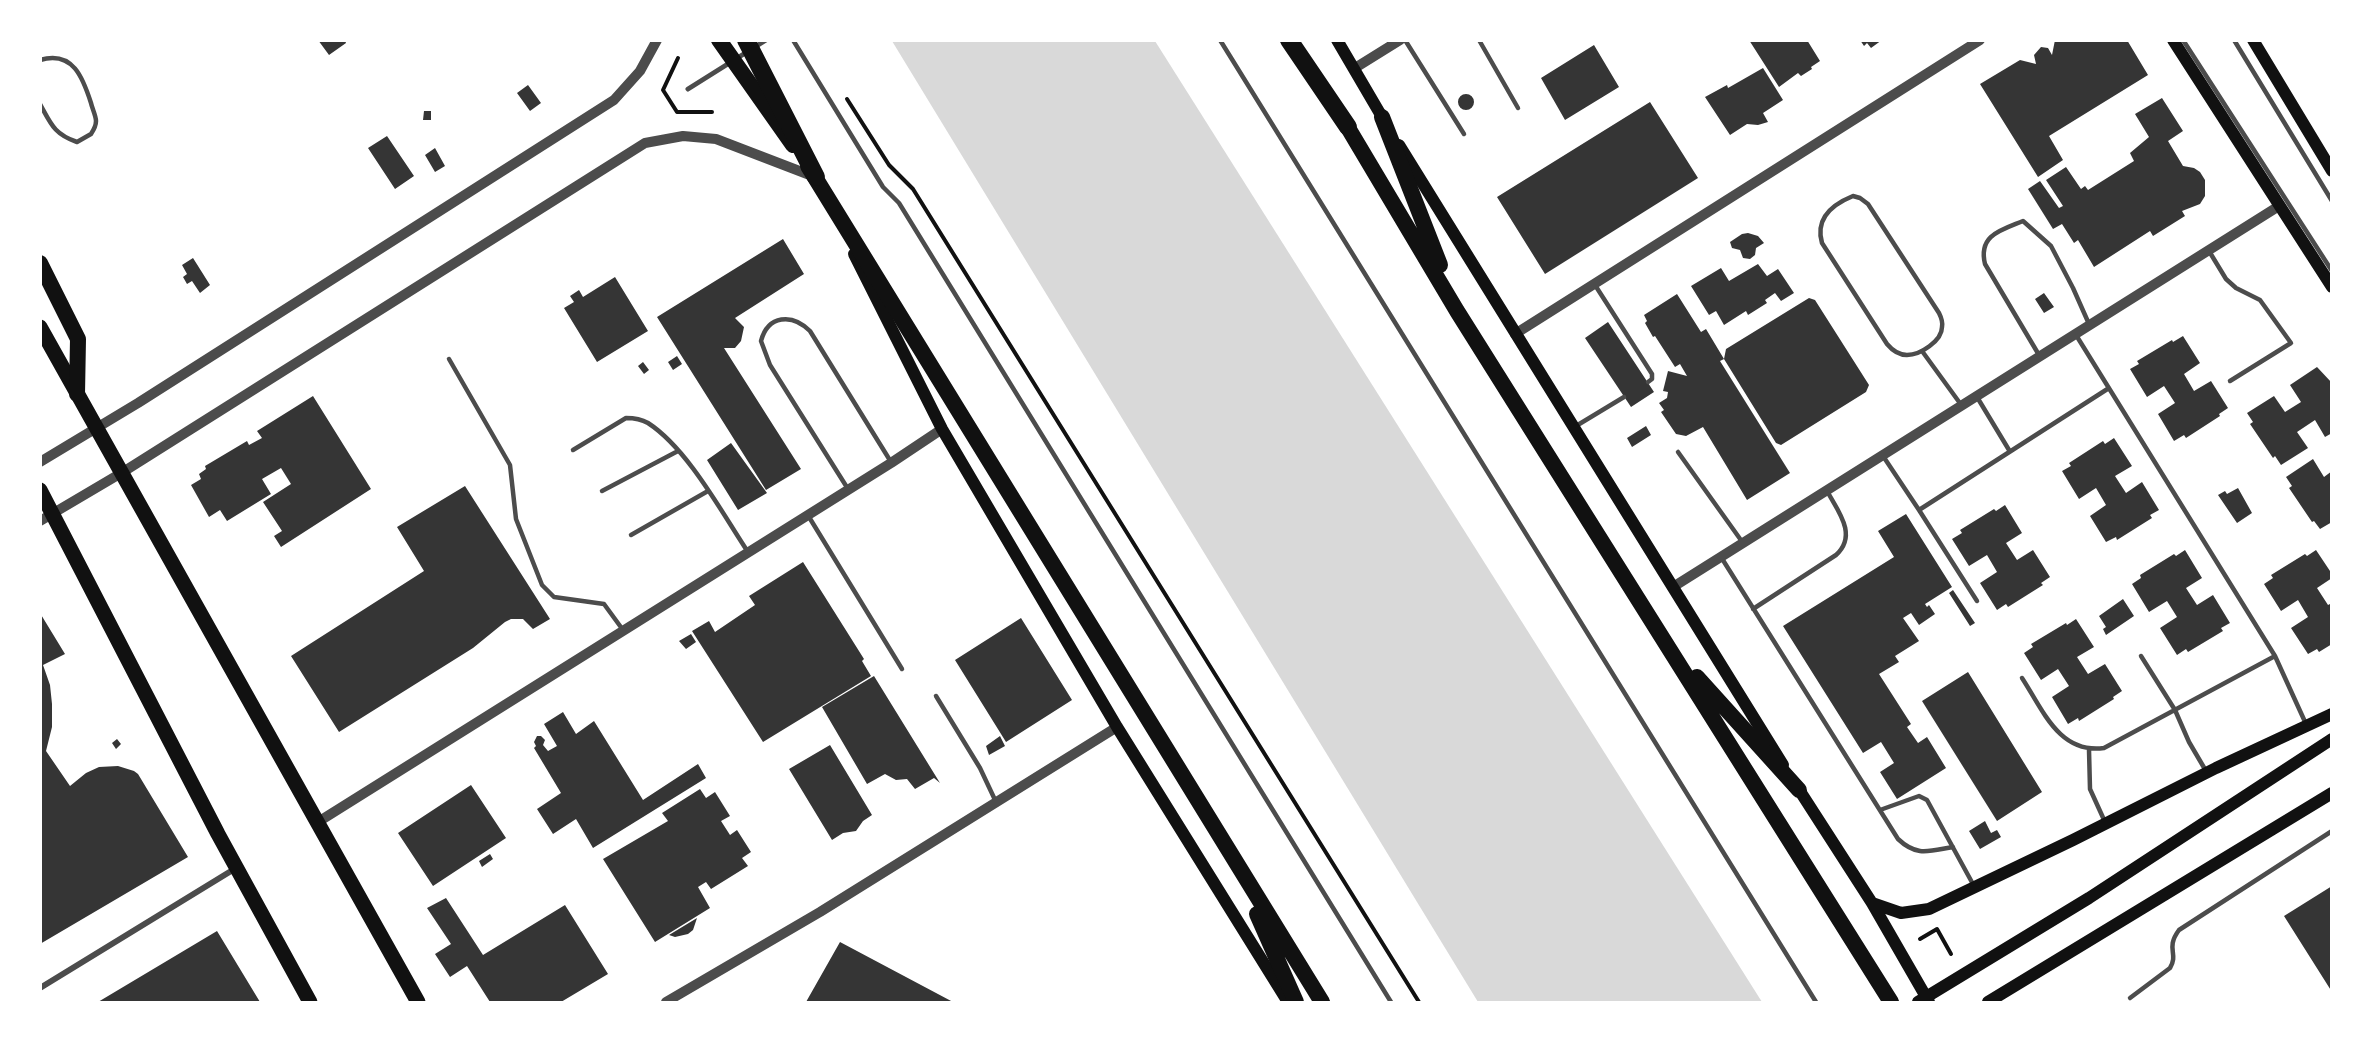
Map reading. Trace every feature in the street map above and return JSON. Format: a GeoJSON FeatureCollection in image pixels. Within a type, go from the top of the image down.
{"type":"FeatureCollection","features":[{"type":"Feature","properties":{"kind":"highway"},"geometry":{"type":"LineString","coordinates":[[719,40],[816,177],[1322,1002]]}},
{"type":"Feature","properties":{"kind":"highway"},"geometry":{"type":"LineString","coordinates":[[746,40],[816,177]]}},
{"type":"Feature","properties":{"kind":"highway"},"geometry":{"type":"LineString","coordinates":[[1289,40],[1348,127]]}},
{"type":"Feature","properties":{"kind":"highway"},"geometry":{"type":"LineString","coordinates":[[1297,40],[1457,311],[1891,1002]]}},
{"type":"Feature","properties":{"kind":"highway"},"geometry":{"type":"LineString","coordinates":[[1382,117],[1457,311]]}},
{"type":"Feature","properties":{"kind":"highway"},"geometry":{"type":"LineString","coordinates":[[40,263],[78,339],[77,394]]}},
{"type":"Feature","properties":{"kind":"highway"},"geometry":{"type":"LineString","coordinates":[[1668,646],[1799,790]]}},
{"type":"Feature","properties":{"kind":"highway"},"geometry":{"type":"LineString","coordinates":[[1232,858],[1296,1002]]}},
{"type":"Feature","properties":{"kind":"main road"},"geometry":{"type":"LineString","coordinates":[[1337,40],[1515,334],[1872,903],[1929,1002]]}},
{"type":"Feature","properties":{"kind":"main road"},"geometry":{"type":"LineString","coordinates":[[2173,40],[2331,287]]}},
{"type":"Feature","properties":{"kind":"main road"},"geometry":{"type":"LineString","coordinates":[[2253,40],[2331,171]]}},
{"type":"Feature","properties":{"kind":"main road"},"geometry":{"type":"LineString","coordinates":[[816,177],[942,429],[1118,727],[1288,1002]]}},
{"type":"Feature","properties":{"kind":"main road"},"geometry":{"type":"LineString","coordinates":[[40,327],[418,1002]]}},
{"type":"Feature","properties":{"kind":"main road"},"geometry":{"type":"LineString","coordinates":[[40,490],[46,517],[310,1002]]}},
{"type":"Feature","properties":{"kind":"main road"},"geometry":{"type":"LineString","coordinates":[[1872,903],[1907,913],[1929,909],[2207,772],[2331,714]]}},
{"type":"Feature","properties":{"kind":"main road"},"geometry":{"type":"LineString","coordinates":[[1918,1002],[2089,898],[2331,740]]}},
{"type":"Feature","properties":{"kind":"main road"},"geometry":{"type":"LineString","coordinates":[[1992,999],[2130,918],[2331,793]]}},
{"type":"Feature","properties":{"kind":"street"},"geometry":{"type":"LineString","coordinates":[[40,462],[98,428],[614,100],[630,85],[657,40]]}},
{"type":"Feature","properties":{"kind":"street"},"geometry":{"type":"LineString","coordinates":[[688,89],[766,40]]}},
{"type":"Feature","properties":{"kind":"street"},"geometry":{"type":"LineString","coordinates":[[1355,68],[1400,40]]}},
{"type":"Feature","properties":{"kind":"street"},"geometry":{"type":"LineString","coordinates":[[1515,334],[1980,40]]}},
{"type":"Feature","properties":{"kind":"street"},"geometry":{"type":"LineString","coordinates":[[46,517],[123,472],[645,143],[683,136],[716,139],[816,177]]}},
{"type":"Feature","properties":{"kind":"street"},"geometry":{"type":"LineString","coordinates":[[1673,587],[2279,206]]}},
{"type":"Feature","properties":{"kind":"street"},"geometry":{"type":"LineString","coordinates":[[318,822],[942,429]]}},
{"type":"Feature","properties":{"kind":"street"},"geometry":{"type":"LineString","coordinates":[[666,1002],[820,912],[1118,727]]}},
{"type":"Feature","properties":{"kind":"street"},"geometry":{"type":"LineString","coordinates":[[40,988],[236,868]]}},
{"type":"Feature","properties":{"kind":"lane"},"geometry":{"type":"LineString","coordinates":[[793,40],[883,187],[899,203],[1391,1002]]}},
{"type":"Feature","properties":{"kind":"lane"},"geometry":{"type":"LineString","coordinates":[[1220,40],[1816,1002]]}},
{"type":"Feature","properties":{"kind":"lane"},"geometry":{"type":"LineString","coordinates":[[1405,40],[1464,134]]}},
{"type":"Feature","properties":{"kind":"lane"},"geometry":{"type":"LineString","coordinates":[[1479,40],[1518,108]]}},
{"type":"Feature","properties":{"kind":"lane"},"geometry":{"type":"LineString","coordinates":[[2183,40],[2331,271]]}},
{"type":"Feature","properties":{"kind":"lane"},"geometry":{"type":"LineString","coordinates":[[2234,40],[2331,201]]}},
{"type":"Feature","properties":{"kind":"lane"},"geometry":{"type":"LineString","coordinates":[[40,60],[62,59],[73,65],[84,80],[96,122],[91,134],[77,142],[65,138],[54,130],[40,104]]}},
{"type":"Feature","properties":{"kind":"lane"},"geometry":{"type":"LineString","coordinates":[[1853,196],[1868,204],[1939,313],[1941,334],[1922,351],[1909,355],[1893,351],[1822,243],[1819,232],[1821,220],[1842,200],[1853,196]]}},
{"type":"Feature","properties":{"kind":"lane"},"geometry":{"type":"LineString","coordinates":[[2041,357],[1985,264],[1982,254],[1985,244],[1993,234],[2022,221],[2051,246],[2090,326]]}},
{"type":"Feature","properties":{"kind":"lane"},"geometry":{"type":"LineString","coordinates":[[2209,251],[2226,279],[2236,288],[2260,300],[2291,343],[2230,381]]}},
{"type":"Feature","properties":{"kind":"lane"},"geometry":{"type":"LineString","coordinates":[[1594,285],[1652,374],[1652,380],[1648,382]]}},
{"type":"Feature","properties":{"kind":"lane"},"geometry":{"type":"LineString","coordinates":[[848,489],[770,365],[760,341],[766,329],[780,320],[789,319],[801,322],[810,331],[891,463]]}},
{"type":"Feature","properties":{"kind":"lane"},"geometry":{"type":"LineString","coordinates":[[2076,335],[2275,656],[2306,724]]}},
{"type":"Feature","properties":{"kind":"lane"},"geometry":{"type":"LineString","coordinates":[[1922,351],[1962,406]]}},
{"type":"Feature","properties":{"kind":"lane"},"geometry":{"type":"LineString","coordinates":[[449,359],[510,465],[516,519],[542,585],[554,597],[604,604],[623,630]]}},
{"type":"Feature","properties":{"kind":"lane"},"geometry":{"type":"LineString","coordinates":[[1918,510],[2109,388]]}},
{"type":"Feature","properties":{"kind":"lane"},"geometry":{"type":"LineString","coordinates":[[1574,428],[1624,397]]}},
{"type":"Feature","properties":{"kind":"lane"},"geometry":{"type":"LineString","coordinates":[[1977,397],[2009,450]]}},
{"type":"Feature","properties":{"kind":"lane"},"geometry":{"type":"LineString","coordinates":[[573,450],[626,418],[646,422],[662,434],[678,451],[708,491],[748,552]]}},
{"type":"Feature","properties":{"kind":"lane"},"geometry":{"type":"LineString","coordinates":[[602,491],[678,451]]}},
{"type":"Feature","properties":{"kind":"lane"},"geometry":{"type":"LineString","coordinates":[[1678,452],[1743,543]]}},
{"type":"Feature","properties":{"kind":"lane"},"geometry":{"type":"LineString","coordinates":[[1883,456],[1977,601]]}},
{"type":"Feature","properties":{"kind":"lane"},"geometry":{"type":"LineString","coordinates":[[1753,609],[1836,555],[1845,544],[1846,526],[1827,490]]}},
{"type":"Feature","properties":{"kind":"lane"},"geometry":{"type":"LineString","coordinates":[[631,535],[708,491]]}},
{"type":"Feature","properties":{"kind":"lane"},"geometry":{"type":"LineString","coordinates":[[807,514],[902,669]]}},
{"type":"Feature","properties":{"kind":"lane"},"geometry":{"type":"LineString","coordinates":[[1721,557],[1898,839],[1912,850],[1920,852],[1953,847]]}},
{"type":"Feature","properties":{"kind":"lane"},"geometry":{"type":"LineString","coordinates":[[2141,656],[2175,710],[2189,742],[2207,772]]}},
{"type":"Feature","properties":{"kind":"lane"},"geometry":{"type":"LineString","coordinates":[[2022,678],[2054,727],[2065,739],[2089,750],[2104,748],[2275,656]]}},
{"type":"Feature","properties":{"kind":"lane"},"geometry":{"type":"LineString","coordinates":[[936,696],[980,768],[996,802]]}},
{"type":"Feature","properties":{"kind":"lane"},"geometry":{"type":"LineString","coordinates":[[2089,750],[2090,789],[2105,824]]}},
{"type":"Feature","properties":{"kind":"lane"},"geometry":{"type":"LineString","coordinates":[[1880,810],[1919,796],[1923,797],[1930,805],[1975,888]]}},
{"type":"Feature","properties":{"kind":"lane"},"geometry":{"type":"LineString","coordinates":[[2130,998],[2174,963],[2171,943],[2180,930],[2331,831]]}},
{"type":"Feature","properties":{"kind":"path"},"geometry":{"type":"LineString","coordinates":[[678,58],[663,90],[677,112],[712,112]]}},
{"type":"Feature","properties":{"kind":"path"},"geometry":{"type":"LineString","coordinates":[[847,98],[889,165],[914,189],[1419,1002]]}},
{"type":"Feature","properties":{"kind":"path"},"geometry":{"type":"LineString","coordinates":[[1920,939],[1937,929],[1951,954]]}},
{"type":"Feature","properties":{"kind":"shaded area"},"geometry":{"type":"Polygon","coordinates":[[[892,41],[1155,41],[1762,1002],[1478,1002],[892,41]]]}},
{"type":"Feature","properties":{"kind":"building"},"geometry":{"type":"Polygon","coordinates":[[[318,40],[345,40],[346,43],[329,55],[318,40]]]}},
{"type":"Feature","properties":{"kind":"building"},"geometry":{"type":"Polygon","coordinates":[[[1749,40],[1807,40],[1820,61],[1801,76],[1798,73],[1779,87],[1749,40]]]}},
{"type":"Feature","properties":{"kind":"building"},"geometry":{"type":"Polygon","coordinates":[[[1860,40],[1882,40],[1871,48],[1867,43],[1864,46],[1860,40]]]}},
{"type":"Feature","properties":{"kind":"building"},"geometry":{"type":"Polygon","coordinates":[[[2055,40],[2127,40],[2148,75],[2049,136],[2063,160],[2038,177],[1980,84],[2020,60],[2036,64],[2034,55],[2041,47],[2048,48],[2052,55],[2055,40]]]}},
{"type":"Feature","properties":{"kind":"building"},"geometry":{"type":"Polygon","coordinates":[[[1594,45],[1619,87],[1565,120],[1541,78],[1594,45]]]}},
{"type":"Feature","properties":{"kind":"building"},"geometry":{"type":"Polygon","coordinates":[[[1763,68],[1783,100],[1763,113],[1768,122],[1758,125],[1747,124],[1730,135],[1705,97],[1727,85],[1728,88],[1763,68]]]}},
{"type":"Feature","properties":{"kind":"building"},"geometry":{"type":"Polygon","coordinates":[[[528,85],[541,103],[530,111],[517,93],[528,85]]]}},
{"type":"Feature","properties":{"kind":"building"},"geometry":{"type":"Polygon","coordinates":[[[1466,94],[1474,102],[1466,110],[1458,102],[1466,94]]]}},
{"type":"Feature","properties":{"kind":"building"},"geometry":{"type":"Polygon","coordinates":[[[2162,98],[2183,131],[2168,141],[2183,166],[2200,172],[2205,180],[2205,196],[2200,204],[2182,211],[2185,216],[2153,236],[2150,231],[2094,267],[2078,240],[2074,243],[2062,224],[2053,229],[2028,189],[2040,181],[2059,208],[2063,206],[2046,180],[2066,167],[2081,189],[2085,186],[2088,190],[2134,161],[2130,153],[2149,137],[2135,114],[2162,98]]]}},
{"type":"Feature","properties":{"kind":"building"},"geometry":{"type":"Polygon","coordinates":[[[1650,102],[1698,178],[1545,274],[1497,197],[1650,102]]]}},
{"type":"Feature","properties":{"kind":"building"},"geometry":{"type":"Polygon","coordinates":[[[424,111],[431,111],[431,120],[423,120],[424,111]]]}},
{"type":"Feature","properties":{"kind":"building"},"geometry":{"type":"Polygon","coordinates":[[[387,136],[414,176],[395,189],[368,148],[387,136]]]}},
{"type":"Feature","properties":{"kind":"building"},"geometry":{"type":"Polygon","coordinates":[[[435,148],[445,166],[435,172],[425,155],[435,148]]]}},
{"type":"Feature","properties":{"kind":"building"},"geometry":{"type":"Polygon","coordinates":[[[1748,233],[1758,236],[1764,243],[1756,248],[1755,255],[1750,259],[1743,258],[1740,250],[1732,248],[1730,242],[1748,233]]]}},
{"type":"Feature","properties":{"kind":"building"},"geometry":{"type":"Polygon","coordinates":[[[783,239],[804,274],[735,318],[744,327],[741,341],[735,348],[724,348],[801,469],[766,490],[657,317],[783,239]]]}},
{"type":"Feature","properties":{"kind":"building"},"geometry":{"type":"Polygon","coordinates":[[[193,258],[210,285],[200,293],[192,281],[187,284],[183,277],[187,274],[182,265],[193,258]]]}},
{"type":"Feature","properties":{"kind":"building"},"geometry":{"type":"Polygon","coordinates":[[[1758,264],[1767,276],[1778,269],[1794,293],[1781,301],[1775,293],[1765,300],[1767,303],[1748,315],[1746,311],[1724,325],[1716,311],[1709,315],[1691,286],[1721,268],[1729,281],[1758,264]]]}},
{"type":"Feature","properties":{"kind":"building"},"geometry":{"type":"Polygon","coordinates":[[[615,277],[648,331],[597,362],[564,308],[574,302],[570,296],[579,290],[583,297],[615,277]]]}},
{"type":"Feature","properties":{"kind":"building"},"geometry":{"type":"Polygon","coordinates":[[[2044,293],[2054,307],[2044,313],[2035,299],[2044,293]]]}},
{"type":"Feature","properties":{"kind":"building"},"geometry":{"type":"Polygon","coordinates":[[[1677,294],[1701,332],[1706,329],[1724,359],[1720,361],[1790,473],[1747,500],[1703,427],[1686,436],[1676,434],[1661,412],[1664,410],[1659,403],[1667,398],[1668,392],[1663,391],[1668,371],[1687,376],[1680,364],[1675,367],[1655,336],[1653,337],[1645,323],[1647,321],[1644,315],[1677,294]]]}},
{"type":"Feature","properties":{"kind":"building"},"geometry":{"type":"Polygon","coordinates":[[[1809,298],[1815,300],[1869,385],[1866,392],[1781,445],[1776,443],[1724,359],[1726,349],[1809,298]]]}},
{"type":"Feature","properties":{"kind":"building"},"geometry":{"type":"Polygon","coordinates":[[[1608,322],[1654,392],[1631,407],[1585,338],[1608,322]]]}},
{"type":"Feature","properties":{"kind":"building"},"geometry":{"type":"Polygon","coordinates":[[[2183,336],[2200,363],[2184,374],[2194,391],[2211,381],[2228,408],[2219,414],[2220,416],[2186,438],[2184,435],[2174,441],[2158,414],[2175,403],[2164,386],[2147,397],[2130,369],[2139,364],[2137,361],[2183,336]]]}},
{"type":"Feature","properties":{"kind":"building"},"geometry":{"type":"Polygon","coordinates":[[[677,356],[682,364],[673,370],[668,362],[677,356]]]}},
{"type":"Feature","properties":{"kind":"building"},"geometry":{"type":"Polygon","coordinates":[[[643,362],[649,370],[644,374],[638,366],[643,362]]]}},
{"type":"Feature","properties":{"kind":"building"},"geometry":{"type":"Polygon","coordinates":[[[2317,367],[2332,383],[2332,433],[2325,437],[2315,420],[2297,432],[2308,448],[2281,465],[2275,456],[2273,458],[2250,424],[2253,422],[2247,413],[2274,396],[2285,412],[2301,402],[2290,385],[2317,367]]]}},
{"type":"Feature","properties":{"kind":"building"},"geometry":{"type":"Polygon","coordinates":[[[313,396],[371,489],[281,547],[274,536],[282,531],[263,502],[291,484],[281,468],[262,479],[271,494],[227,521],[220,510],[209,517],[191,485],[201,479],[199,474],[206,469],[205,466],[247,441],[249,445],[262,438],[257,431],[313,396]]]}},
{"type":"Feature","properties":{"kind":"building"},"geometry":{"type":"Polygon","coordinates":[[[1646,426],[1651,435],[1632,447],[1627,438],[1646,426]]]}},
{"type":"Feature","properties":{"kind":"building"},"geometry":{"type":"Polygon","coordinates":[[[2114,438],[2132,466],[2115,476],[2126,493],[2142,482],[2159,510],[2150,515],[2152,518],[2117,540],[2116,537],[2106,542],[2090,516],[2106,505],[2096,488],[2079,499],[2062,471],[2071,466],[2069,463],[2103,441],[2105,444],[2114,438]]]}},
{"type":"Feature","properties":{"kind":"building"},"geometry":{"type":"Polygon","coordinates":[[[731,443],[767,493],[738,510],[707,460],[731,443]]]}},
{"type":"Feature","properties":{"kind":"building"},"geometry":{"type":"Polygon","coordinates":[[[2313,459],[2324,477],[2332,471],[2332,522],[2320,529],[2314,521],[2312,522],[2289,488],[2292,486],[2286,477],[2313,459]]]}},
{"type":"Feature","properties":{"kind":"building"},"geometry":{"type":"Polygon","coordinates":[[[465,486],[550,619],[533,629],[523,619],[511,619],[505,622],[473,648],[339,732],[291,656],[424,571],[397,527],[465,486]]]}},
{"type":"Feature","properties":{"kind":"building"},"geometry":{"type":"Polygon","coordinates":[[[2238,488],[2252,513],[2237,523],[2218,495],[2225,491],[2227,494],[2238,488]]]}},
{"type":"Feature","properties":{"kind":"building"},"geometry":{"type":"Polygon","coordinates":[[[2005,505],[2022,533],[2006,543],[2017,560],[2033,550],[2050,577],[2041,583],[2043,585],[2008,607],[2006,604],[1997,610],[1980,583],[1997,572],[1987,555],[1969,566],[1952,539],[1962,533],[1960,530],[1994,509],[1996,511],[2005,505]]]}},
{"type":"Feature","properties":{"kind":"building"},"geometry":{"type":"Polygon","coordinates":[[[1906,514],[1952,587],[1925,604],[1927,607],[1929,605],[1935,614],[1919,625],[1911,613],[1903,618],[1919,641],[1895,656],[1899,662],[1879,674],[1911,724],[1907,727],[1918,743],[1927,737],[1946,768],[1897,799],[1880,772],[1894,763],[1881,742],[1863,753],[1783,626],[1894,557],[1878,531],[1906,514]]]}},
{"type":"Feature","properties":{"kind":"building"},"geometry":{"type":"Polygon","coordinates":[[[2185,550],[2202,578],[2186,588],[2197,605],[2213,595],[2230,623],[2221,628],[2223,631],[2188,652],[2186,649],[2177,655],[2160,628],[2177,617],[2167,601],[2149,612],[2132,584],[2141,578],[2140,575],[2174,554],[2176,556],[2185,550]]]}},
{"type":"Feature","properties":{"kind":"building"},"geometry":{"type":"Polygon","coordinates":[[[2316,550],[2332,574],[2332,578],[2317,588],[2328,605],[2332,603],[2332,644],[2319,652],[2317,649],[2308,654],[2291,628],[2308,617],[2298,600],[2281,611],[2264,584],[2273,578],[2271,575],[2305,554],[2307,556],[2316,550]]]}},
{"type":"Feature","properties":{"kind":"building"},"geometry":{"type":"Polygon","coordinates":[[[803,562],[864,659],[862,661],[871,676],[763,742],[692,631],[709,621],[715,632],[755,605],[749,596],[803,562]]]}},
{"type":"Feature","properties":{"kind":"building"},"geometry":{"type":"Polygon","coordinates":[[[1953,590],[1975,623],[1970,626],[1949,593],[1953,590]]]}},
{"type":"Feature","properties":{"kind":"building"},"geometry":{"type":"Polygon","coordinates":[[[2123,599],[2134,616],[2106,635],[2103,629],[2106,627],[2099,616],[2123,599]]]}},
{"type":"Feature","properties":{"kind":"building"},"geometry":{"type":"Polygon","coordinates":[[[40,613],[65,654],[43,665],[50,685],[52,704],[52,727],[46,751],[70,786],[86,773],[99,767],[118,766],[134,771],[188,857],[40,944],[40,613]]]}},
{"type":"Feature","properties":{"kind":"building"},"geometry":{"type":"Polygon","coordinates":[[[1021,618],[1072,700],[1006,742],[955,660],[1021,618]]]}},
{"type":"Feature","properties":{"kind":"building"},"geometry":{"type":"Polygon","coordinates":[[[2076,619],[2094,647],[2077,657],[2088,674],[2105,664],[2122,691],[2113,697],[2114,699],[2079,721],[2078,718],[2068,724],[2052,697],[2069,686],[2058,669],[2041,680],[2024,653],[2033,647],[2031,644],[2076,619]]]}},
{"type":"Feature","properties":{"kind":"building"},"geometry":{"type":"Polygon","coordinates":[[[691,634],[696,642],[686,649],[679,641],[691,634]]]}},
{"type":"Feature","properties":{"kind":"building"},"geometry":{"type":"Polygon","coordinates":[[[1968,672],[2042,792],[1997,821],[1922,701],[1968,672]]]}},
{"type":"Feature","properties":{"kind":"building"},"geometry":{"type":"Polygon","coordinates":[[[874,676],[940,783],[934,778],[915,789],[907,779],[896,780],[885,774],[867,784],[822,707],[874,676]]]}},
{"type":"Feature","properties":{"kind":"building"},"geometry":{"type":"Polygon","coordinates":[[[563,712],[576,734],[594,721],[643,800],[698,764],[706,778],[593,848],[576,819],[553,834],[537,809],[561,793],[534,748],[536,746],[534,742],[537,736],[541,736],[545,740],[543,745],[548,751],[557,746],[544,724],[563,712]]]}},
{"type":"Feature","properties":{"kind":"building"},"geometry":{"type":"Polygon","coordinates":[[[1000,736],[1005,746],[989,755],[986,746],[1000,736]]]}},
{"type":"Feature","properties":{"kind":"building"},"geometry":{"type":"Polygon","coordinates":[[[117,739],[121,744],[116,749],[112,743],[117,739]]]}},
{"type":"Feature","properties":{"kind":"building"},"geometry":{"type":"Polygon","coordinates":[[[830,745],[872,815],[863,821],[856,831],[843,833],[832,840],[789,769],[830,745]]]}},
{"type":"Feature","properties":{"kind":"building"},"geometry":{"type":"Polygon","coordinates":[[[471,785],[506,838],[433,886],[398,833],[471,785]]]}},
{"type":"Feature","properties":{"kind":"building"},"geometry":{"type":"Polygon","coordinates":[[[700,789],[706,798],[715,792],[730,816],[721,821],[730,835],[737,830],[751,852],[742,858],[748,866],[711,889],[706,882],[698,887],[710,908],[655,942],[603,859],[668,821],[662,813],[700,789]]]}},
{"type":"Feature","properties":{"kind":"building"},"geometry":{"type":"Polygon","coordinates":[[[1985,821],[1991,833],[1997,830],[2001,837],[1980,849],[1969,831],[1985,821]]]}},
{"type":"Feature","properties":{"kind":"building"},"geometry":{"type":"Polygon","coordinates":[[[490,854],[493,859],[482,867],[479,861],[490,854]]]}},
{"type":"Feature","properties":{"kind":"building"},"geometry":{"type":"Polygon","coordinates":[[[2332,886],[2332,992],[2284,916],[2332,886]]]}},
{"type":"Feature","properties":{"kind":"building"},"geometry":{"type":"Polygon","coordinates":[[[446,898],[483,955],[565,905],[608,974],[561,1002],[490,1002],[467,966],[450,977],[435,954],[451,944],[427,908],[446,898]]]}},
{"type":"Feature","properties":{"kind":"building"},"geometry":{"type":"Polygon","coordinates":[[[697,918],[693,930],[688,934],[675,937],[669,935],[697,918]]]}},
{"type":"Feature","properties":{"kind":"building"},"geometry":{"type":"Polygon","coordinates":[[[217,931],[260,1002],[98,1002],[217,931]]]}},
{"type":"Feature","properties":{"kind":"building"},"geometry":{"type":"Polygon","coordinates":[[[840,942],[953,1002],[806,1002],[840,942]]]}}]}
